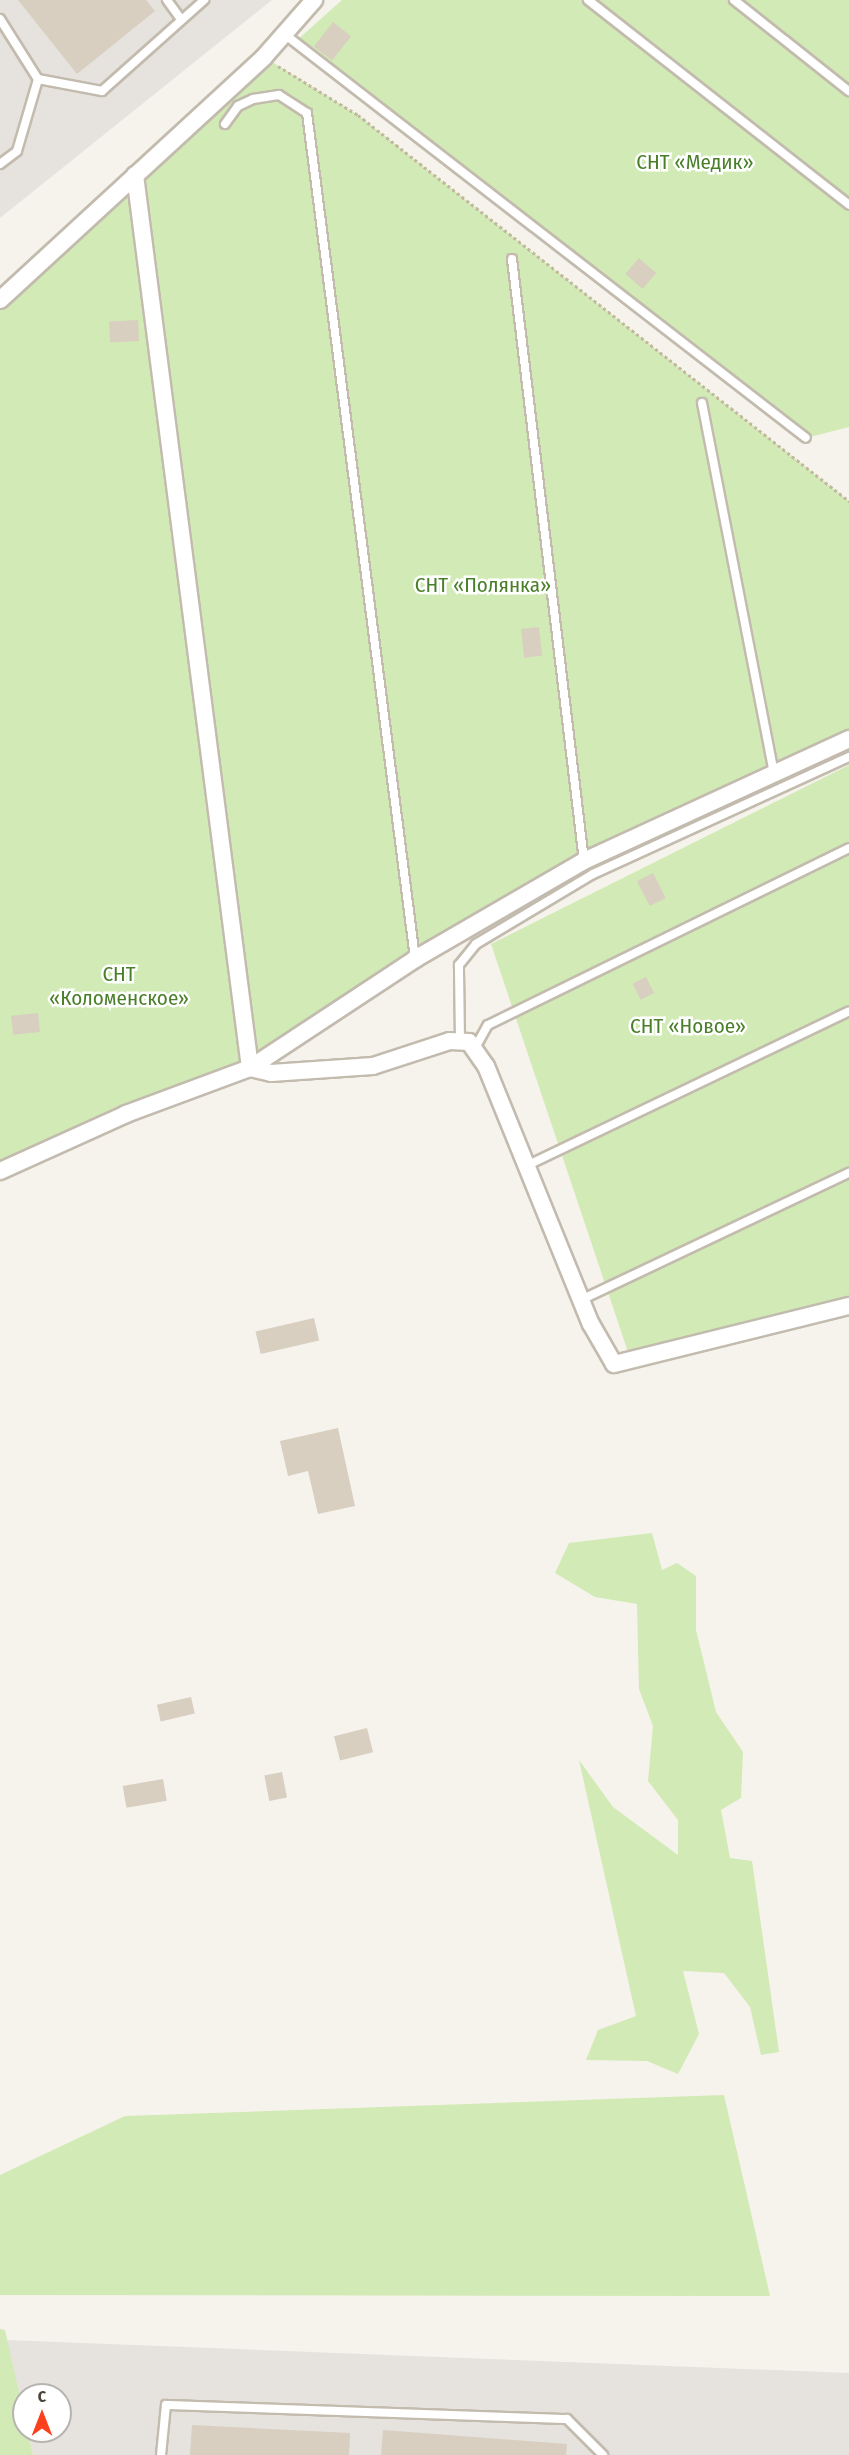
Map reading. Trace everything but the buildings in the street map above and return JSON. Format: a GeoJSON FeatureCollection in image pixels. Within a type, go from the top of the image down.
{"type":"FeatureCollection","features":[{"type":"Feature","properties":{"kind":"street"},"geometry":{"type":"LineString","coordinates":[[0,300],[264,57],[283,33],[315,0]]}},
{"type":"Feature","properties":{"kind":"street"},"geometry":{"type":"LineString","coordinates":[[135,175],[250,1068]]}},
{"type":"Feature","properties":{"kind":"street"},"geometry":{"type":"LineString","coordinates":[[0,1171],[126,1114],[250,1068],[415,959],[584,861],[849,739]]}},
{"type":"Feature","properties":{"kind":"street"},"geometry":{"type":"LineString","coordinates":[[250,1068],[271,1073],[373,1066],[467,1045],[525,1166],[605,1355],[614,1364],[627,1364],[849,1306]]}},
{"type":"Feature","properties":{"kind":"lane"},"geometry":{"type":"LineString","coordinates":[[167,0],[181,19]]}},
{"type":"Feature","properties":{"kind":"lane"},"geometry":{"type":"LineString","coordinates":[[0,19],[39,80],[102,91],[204,0]]}},
{"type":"Feature","properties":{"kind":"lane"},"geometry":{"type":"LineString","coordinates":[[588,0],[849,205]]}},
{"type":"Feature","properties":{"kind":"lane"},"geometry":{"type":"LineString","coordinates":[[734,0],[849,91]]}},
{"type":"Feature","properties":{"kind":"lane"},"geometry":{"type":"LineString","coordinates":[[283,33],[806,438]]}},
{"type":"Feature","properties":{"kind":"lane"},"geometry":{"type":"LineString","coordinates":[[0,164],[17,151],[39,80]]}},
{"type":"Feature","properties":{"kind":"lane"},"geometry":{"type":"LineString","coordinates":[[225,124],[238,106],[253,99],[279,95],[307,112],[415,959]]}},
{"type":"Feature","properties":{"kind":"lane"},"geometry":{"type":"LineString","coordinates":[[512,260],[584,861]]}},
{"type":"Feature","properties":{"kind":"lane"},"geometry":{"type":"LineString","coordinates":[[702,403],[774,773]]}},
{"type":"Feature","properties":{"kind":"lane"},"geometry":{"type":"LineString","coordinates":[[467,1045],[459,965],[476,944],[593,874],[849,756]]}},
{"type":"Feature","properties":{"kind":"lane"},"geometry":{"type":"LineString","coordinates":[[467,1045],[488,1025],[849,848]]}},
{"type":"Feature","properties":{"kind":"lane"},"geometry":{"type":"LineString","coordinates":[[525,1166],[849,1011]]}},
{"type":"Feature","properties":{"kind":"lane"},"geometry":{"type":"LineString","coordinates":[[581,1300],[849,1173]]}},
{"type":"Feature","properties":{"kind":"lane"},"geometry":{"type":"LineString","coordinates":[[161,2455],[166,2405],[567,2419],[603,2455]]}},
{"type":"Feature","properties":{"kind":"path"},"geometry":{"type":"LineString","coordinates":[[264,57],[358,115],[849,501]]}},
{"type":"Feature","properties":{"kind":"shaded area"},"geometry":{"type":"Polygon","coordinates":[[[0,0],[272,0],[0,218],[0,0]]]}},
{"type":"Feature","properties":{"kind":"shaded area"},"geometry":{"type":"Polygon","coordinates":[[[6,2340],[849,2373],[849,2455],[33,2455],[30,2443],[72,2443],[72,2383],[16,2383],[6,2340]]]}},
{"type":"Feature","properties":{"kind":"green space","name":"СНТ «Медик»"},"geometry":{"type":"Polygon","coordinates":[[[342,0],[849,0],[849,427],[806,438],[296,41],[342,0]]]}},
{"type":"Feature","properties":{"kind":"green space","name":"СНТ «Полянка»"},"geometry":{"type":"Polygon","coordinates":[[[264,57],[358,115],[849,501],[849,739],[584,861],[250,1068],[0,1171],[0,300],[264,57]]]}},
{"type":"Feature","properties":{"kind":"green space","name":"СНТ «Новое»"},"geometry":{"type":"Polygon","coordinates":[[[849,765],[849,1301],[629,1355],[491,944],[849,765]]]}},
{"type":"Feature","properties":{"kind":"green space"},"geometry":{"type":"Polygon","coordinates":[[[652,1533],[662,1570],[677,1563],[696,1576],[696,1630],[716,1712],[743,1752],[741,1798],[721,1810],[730,1858],[752,1861],[779,2052],[761,2055],[750,2007],[724,1973],[683,1971],[699,2034],[678,2074],[647,2061],[586,2060],[598,2030],[636,2016],[579,1760],[613,1807],[678,1855],[678,1820],[648,1781],[653,1726],[639,1689],[637,1604],[595,1597],[555,1573],[569,1543],[652,1533]]]}},
{"type":"Feature","properties":{"kind":"green space"},"geometry":{"type":"Polygon","coordinates":[[[724,2095],[770,2296],[0,2295],[0,2175],[125,2116],[724,2095]]]}},
{"type":"Feature","properties":{"kind":"green space"},"geometry":{"type":"Polygon","coordinates":[[[0,2329],[5,2330],[17,2383],[12,2383],[12,2443],[30,2443],[33,2455],[0,2455],[0,2329]]]}},
{"type":"Feature","properties":{"kind":"park label","name":"СНТ «Коломенское»"},"geometry":{"type":"Point","coordinates":[119,986]}}]}
